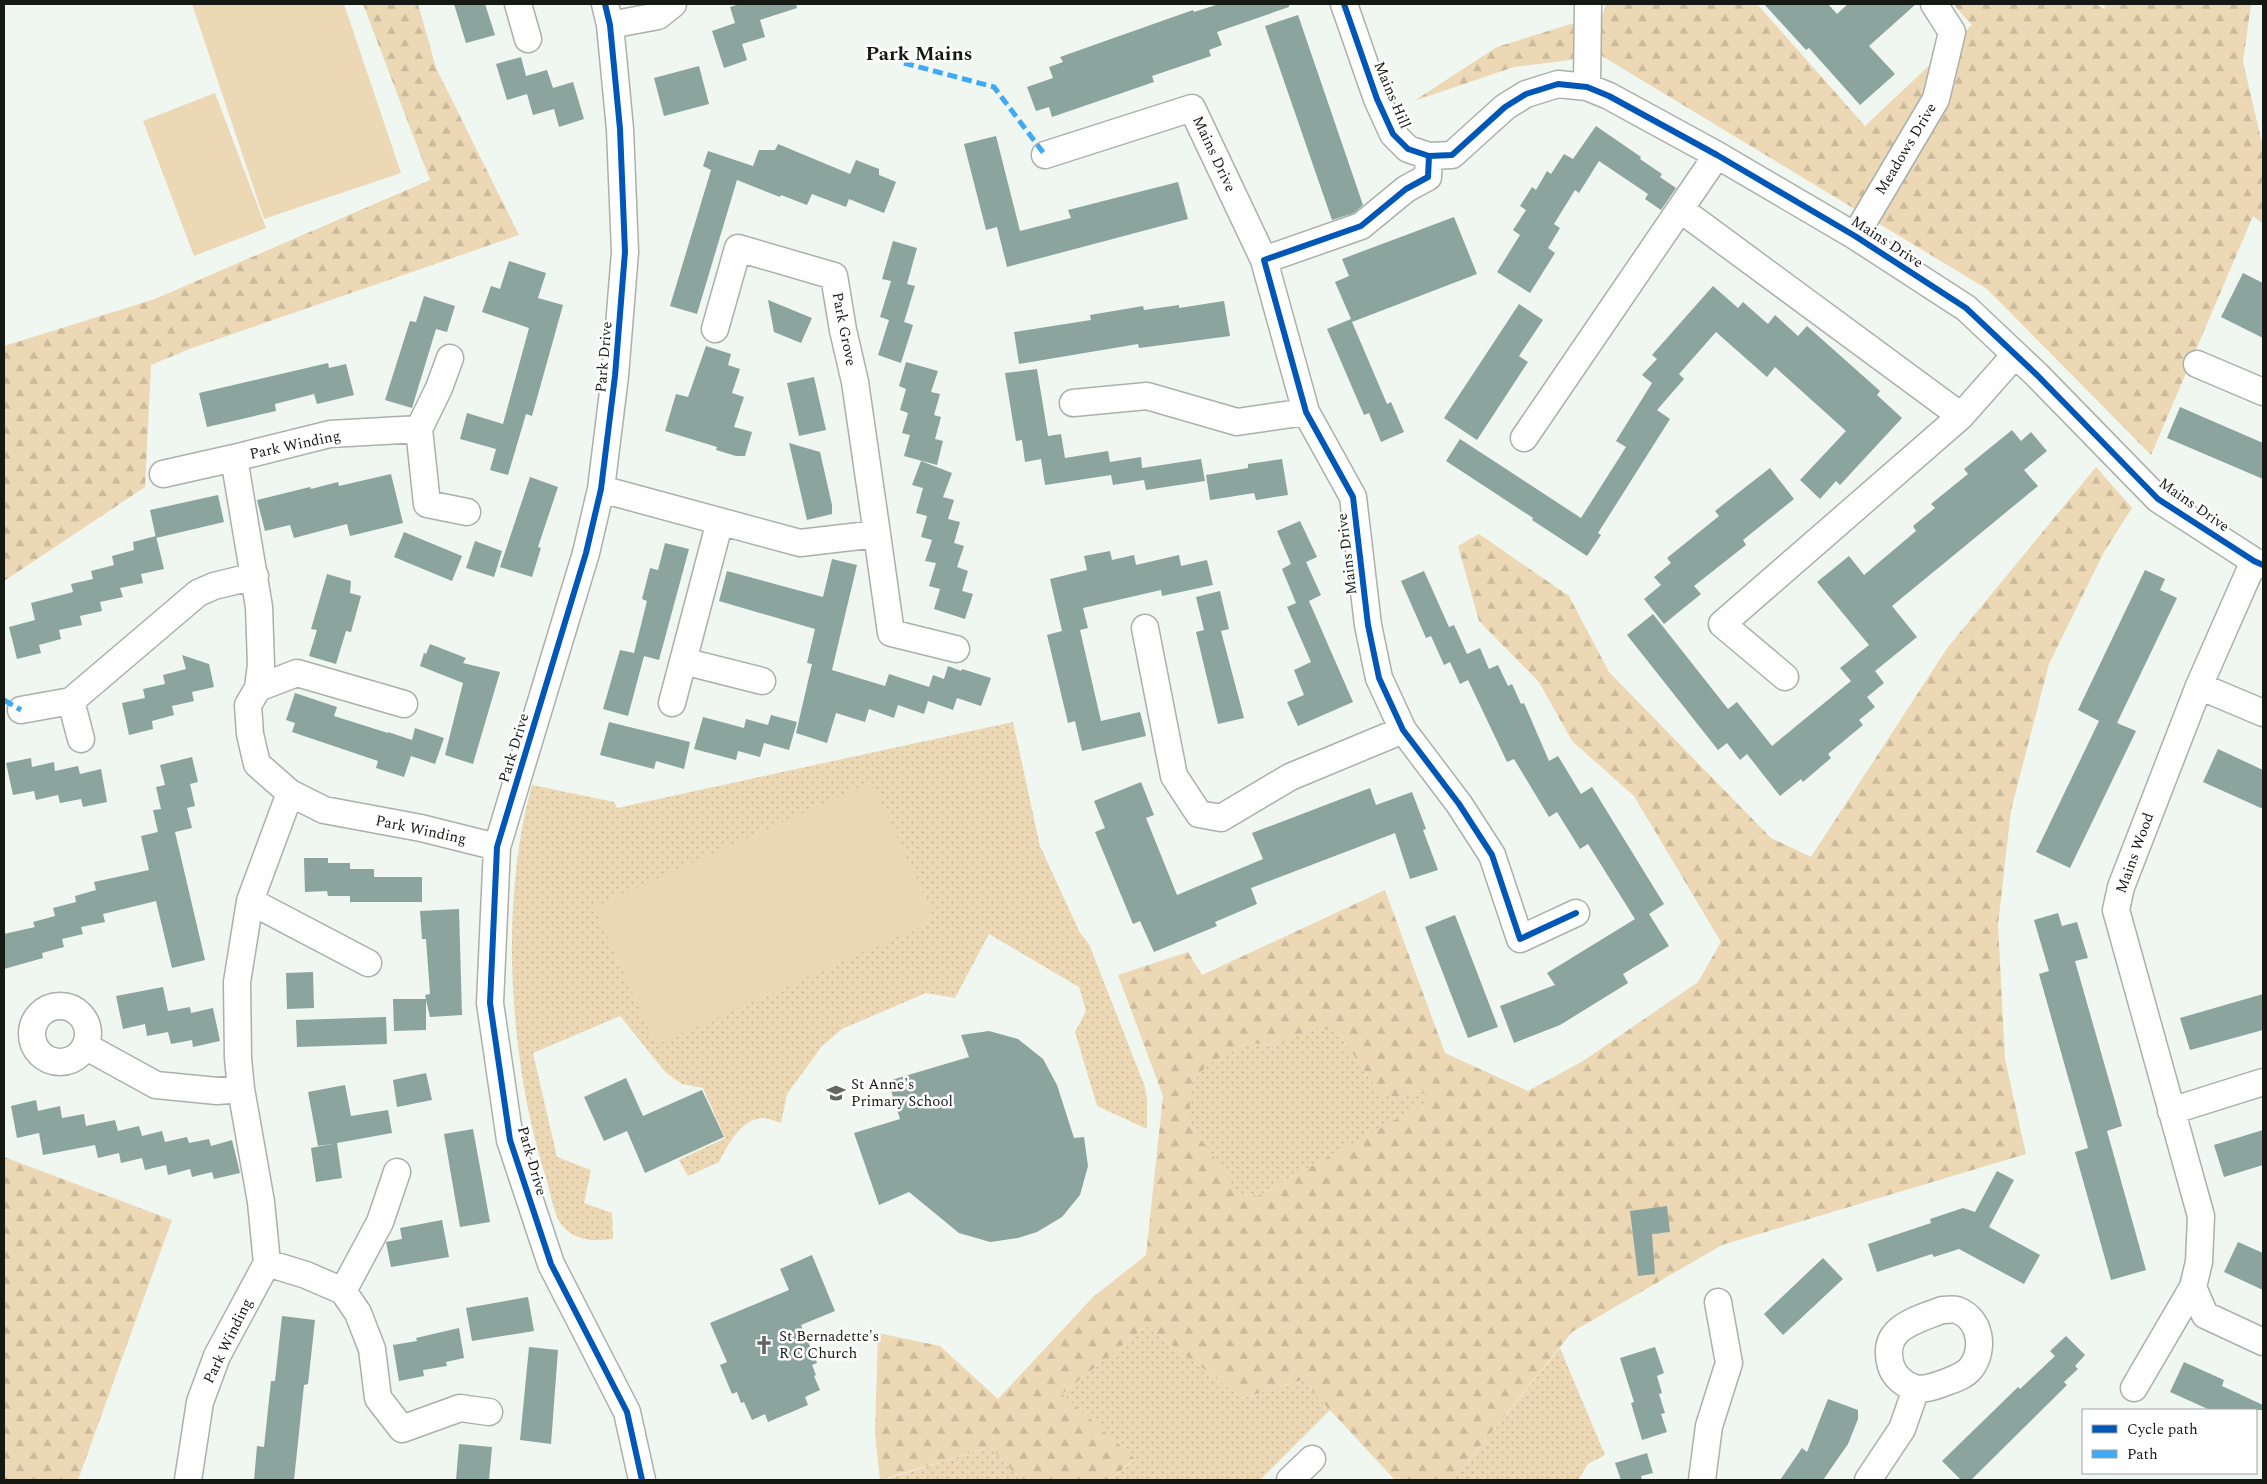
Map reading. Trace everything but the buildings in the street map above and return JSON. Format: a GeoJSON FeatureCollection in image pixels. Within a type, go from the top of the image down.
{"type":"FeatureCollection","features":[{"type":"Feature","properties":{"kind":"street"},"geometry":{"type":"LineString","coordinates":[[518,4],[528,39]]}},
{"type":"Feature","properties":{"kind":"street"},"geometry":{"type":"LineString","coordinates":[[607,15],[658,16],[673,4]]}},
{"type":"Feature","properties":{"kind":"street","name":"Mains Hill"},"geometry":{"type":"LineString","coordinates":[[1344,4],[1377,99],[1393,134],[1408,149],[1441,156]]}},
{"type":"Feature","properties":{"kind":"street"},"geometry":{"type":"LineString","coordinates":[[1587,87],[1588,4]]}},
{"type":"Feature","properties":{"kind":"street","name":"Meadows Drive"},"geometry":{"type":"LineString","coordinates":[[1855,236],[1936,99],[1952,32],[1934,4]]}},
{"type":"Feature","properties":{"kind":"street","name":"Park Drive"},"geometry":{"type":"LineString","coordinates":[[607,15],[620,129],[625,252],[615,376],[601,489],[586,553],[497,847],[490,1003],[510,1140],[552,1264],[626,1412],[642,1480]]}},
{"type":"Feature","properties":{"kind":"street","name":"Mains Drive"},"geometry":{"type":"LineString","coordinates":[[1441,156],[1505,107],[1526,94],[1558,84],[1587,87],[1609,96],[1717,155],[1855,236],[1966,308],[2037,375],[2158,498],[2259,563]]}},
{"type":"Feature","properties":{"kind":"street","name":"Mains Drive"},"geometry":{"type":"LineString","coordinates":[[1045,155],[1192,108],[1264,260],[1306,412],[1353,497],[1368,625],[1380,678],[1403,730],[1459,804],[1492,855],[1520,939],[1576,913]]}},
{"type":"Feature","properties":{"kind":"street"},"geometry":{"type":"LineString","coordinates":[[1524,438],[1717,155]]}},
{"type":"Feature","properties":{"kind":"street"},"geometry":{"type":"LineString","coordinates":[[1264,260],[1360,226],[1406,189],[1428,178],[1441,156]]}},
{"type":"Feature","properties":{"kind":"street"},"geometry":{"type":"LineString","coordinates":[[1680,210],[1961,416]]}},
{"type":"Feature","properties":{"kind":"street","name":"Park Grove"},"geometry":{"type":"LineString","coordinates":[[716,329],[738,248],[834,276],[843,330],[855,382],[891,633],[956,649]]}},
{"type":"Feature","properties":{"kind":"street"},"geometry":{"type":"LineString","coordinates":[[1785,677],[1722,624],[1961,416],[2015,355]]}},
{"type":"Feature","properties":{"kind":"street"},"geometry":{"type":"LineString","coordinates":[[450,358],[439,388],[419,428],[428,504],[467,512]]}},
{"type":"Feature","properties":{"kind":"street"},"geometry":{"type":"LineString","coordinates":[[2197,364],[2263,392]]}},
{"type":"Feature","properties":{"kind":"street"},"geometry":{"type":"LineString","coordinates":[[1073,403],[1147,396],[1236,422],[1306,412]]}},
{"type":"Feature","properties":{"kind":"street","name":"Park Winding"},"geometry":{"type":"LineString","coordinates":[[419,428],[330,434],[234,458],[259,607],[261,665],[258,688],[248,705],[250,734],[257,764],[290,793],[324,810],[421,828],[497,847]]}},
{"type":"Feature","properties":{"kind":"street"},"geometry":{"type":"LineString","coordinates":[[163,474],[234,458]]}},
{"type":"Feature","properties":{"kind":"street"},"geometry":{"type":"LineString","coordinates":[[601,489],[800,543],[877,534]]}},
{"type":"Feature","properties":{"kind":"street"},"geometry":{"type":"LineString","coordinates":[[672,702],[720,522]]}},
{"type":"Feature","properties":{"kind":"street","name":"Mains Wood"},"geometry":{"type":"LineString","coordinates":[[2134,1388],[2193,1287],[2199,1262],[2201,1216],[2116,910],[2121,887],[2199,686],[2259,563]]}},
{"type":"Feature","properties":{"kind":"street"},"geometry":{"type":"LineString","coordinates":[[21,710],[71,701],[198,593],[214,586],[254,576]]}},
{"type":"Feature","properties":{"kind":"street"},"geometry":{"type":"LineString","coordinates":[[1145,628],[1174,776],[1199,814],[1221,818],[1290,777],[1403,730]]}},
{"type":"Feature","properties":{"kind":"street"},"geometry":{"type":"LineString","coordinates":[[683,661],[762,680]]}},
{"type":"Feature","properties":{"kind":"street"},"geometry":{"type":"LineString","coordinates":[[258,688],[296,673],[404,704]]}},
{"type":"Feature","properties":{"kind":"street"},"geometry":{"type":"LineString","coordinates":[[2199,686],[2263,713]]}},
{"type":"Feature","properties":{"kind":"street"},"geometry":{"type":"LineString","coordinates":[[71,701],[81,739]]}},
{"type":"Feature","properties":{"kind":"street"},"geometry":{"type":"LineString","coordinates":[[290,793],[250,901],[237,982],[238,1058],[241,1089],[261,1202],[267,1264],[306,1274],[343,1291],[358,1313],[372,1349],[378,1398],[402,1429],[460,1408],[489,1412]]}},
{"type":"Feature","properties":{"kind":"street"},"geometry":{"type":"LineString","coordinates":[[250,901],[368,963]]}},
{"type":"Feature","properties":{"kind":"street"},"geometry":{"type":"LineString","coordinates":[[85,1046],[156,1085],[217,1091],[241,1089]]}},
{"type":"Feature","properties":{"kind":"street"},"geometry":{"type":"LineString","coordinates":[[2171,1111],[2263,1082]]}},
{"type":"Feature","properties":{"kind":"street"},"geometry":{"type":"LineString","coordinates":[[343,1291],[380,1222],[397,1172]]}},
{"type":"Feature","properties":{"kind":"street","name":"Park Winding"},"geometry":{"type":"LineString","coordinates":[[188,1480],[200,1402],[217,1356],[267,1264]]}},
{"type":"Feature","properties":{"kind":"street"},"geometry":{"type":"LineString","coordinates":[[2193,1287],[2205,1315],[2263,1342]]}},
{"type":"Feature","properties":{"kind":"street"},"geometry":{"type":"LineString","coordinates":[[1702,1480],[1709,1426],[1729,1363],[1718,1302]]}},
{"type":"Feature","properties":{"kind":"street"},"geometry":{"type":"LineString","coordinates":[[1868,1480],[1902,1429],[1916,1388]]}},
{"type":"Feature","properties":{"kind":"street"},"geometry":{"type":"LineString","coordinates":[[1290,1480],[1312,1459]]}},
{"type":"Feature","properties":{"kind":"green space"},"geometry":{"type":"Polygon","coordinates":[[[192,4],[344,4],[401,173],[264,219],[192,4]]]}},
{"type":"Feature","properties":{"kind":"green space"},"geometry":{"type":"Polygon","coordinates":[[[363,4],[418,4],[436,68],[519,235],[192,348],[151,365],[145,487],[4,581],[4,346],[155,299],[430,180],[363,4]]]}},
{"type":"Feature","properties":{"kind":"green space"},"geometry":{"type":"Polygon","coordinates":[[[1606,4],[1757,4],[1865,126],[1972,25],[1953,4],[2095,4],[2105,9],[2104,4],[2251,4],[2243,62],[2261,139],[2263,139],[2263,224],[2253,216],[2151,455],[1987,289],[1602,56],[1514,67],[1414,101],[1497,47],[1603,14],[1606,4]]]}},
{"type":"Feature","properties":{"kind":"green space"},"geometry":{"type":"Polygon","coordinates":[[[215,93],[266,228],[194,256],[143,121],[215,93]]]}},
{"type":"Feature","properties":{"kind":"green space"},"geometry":{"type":"Polygon","coordinates":[[[2096,467],[2132,508],[2104,552],[2049,664],[2011,810],[1998,925],[2005,1059],[2026,1154],[1722,1245],[1572,1332],[1453,1480],[1395,1480],[1302,1380],[1243,1398],[1146,1326],[1062,1394],[1135,1459],[1109,1480],[1021,1480],[990,1447],[880,1480],[875,1433],[878,1333],[940,1346],[998,1399],[1092,1298],[1146,1255],[1163,1096],[1118,975],[1188,952],[1202,975],[1385,890],[1445,1053],[1528,1091],[1583,1061],[1698,982],[1721,942],[1634,796],[1572,741],[1539,682],[1479,621],[1458,546],[1479,534],[1569,596],[1609,672],[1771,838],[1811,857],[1948,647],[2096,467]],[[1317,1027],[1275,1045],[1247,1043],[1207,1065],[1190,1085],[1190,1123],[1238,1192],[1258,1196],[1429,1101],[1423,1090],[1399,1098],[1380,1092],[1338,1033],[1317,1027]]]}},
{"type":"Feature","properties":{"kind":"green space"},"geometry":{"type":"Polygon","coordinates":[[[1013,722],[1040,846],[1080,933],[1089,944],[1145,1087],[1147,1129],[1097,1106],[1075,1032],[1086,1011],[1079,987],[989,934],[955,998],[926,993],[842,1029],[822,1046],[787,1094],[781,1123],[762,1118],[747,1123],[736,1134],[719,1162],[688,1176],[679,1160],[725,1138],[703,1088],[682,1084],[666,1073],[620,1016],[533,1053],[557,1157],[591,1170],[584,1203],[612,1213],[613,1239],[585,1239],[566,1230],[556,1215],[533,1133],[517,1034],[513,982],[512,930],[515,880],[522,831],[532,785],[614,802],[617,808],[1013,722]]]}},
{"type":"Feature","properties":{"kind":"green space"},"geometry":{"type":"Polygon","coordinates":[[[872,782],[935,920],[656,1045],[594,907],[872,782]]]}},
{"type":"Feature","properties":{"kind":"green space"},"geometry":{"type":"Polygon","coordinates":[[[1317,1027],[1338,1033],[1380,1092],[1399,1098],[1423,1090],[1430,1101],[1258,1196],[1237,1192],[1190,1123],[1190,1085],[1207,1065],[1247,1043],[1275,1045],[1317,1027]]]}},
{"type":"Feature","properties":{"kind":"green space"},"geometry":{"type":"Polygon","coordinates":[[[4,1157],[172,1220],[78,1480],[4,1480],[4,1157]]]}},
{"type":"Feature","properties":{"kind":"green space"},"geometry":{"type":"Polygon","coordinates":[[[1146,1326],[1243,1398],[1302,1380],[1330,1410],[1260,1480],[1109,1480],[1135,1460],[1062,1394],[1146,1326]]]}},
{"type":"Feature","properties":{"kind":"green space"},"geometry":{"type":"Polygon","coordinates":[[[1560,1348],[1605,1455],[1588,1464],[1578,1480],[1453,1480],[1560,1348]]]}},
{"type":"Feature","properties":{"kind":"green space"},"geometry":{"type":"Polygon","coordinates":[[[990,1447],[1021,1480],[883,1480],[990,1447]]]}},
{"type":"Feature","properties":{"kind":"marked path"},"geometry":{"type":"LineString","coordinates":[[904,63],[994,87],[1045,155]]}},
{"type":"Feature","properties":{"kind":"marked path"},"geometry":{"type":"LineString","coordinates":[[4,700],[21,710]]}},
{"type":"Feature","properties":{"kind":"cycle path"},"geometry":{"type":"LineString","coordinates":[[605,4],[610,25],[620,129],[625,252],[615,376],[601,489],[586,553],[497,847],[490,1003],[510,1140],[551,1264],[627,1412],[642,1480]]}},
{"type":"Feature","properties":{"kind":"cycle path"},"geometry":{"type":"LineString","coordinates":[[1344,4],[1377,99],[1393,134],[1408,149],[1429,156],[1452,155],[1505,107],[1526,94],[1558,84],[1587,87],[1609,96],[1717,155],[1855,236],[1966,308],[2037,375],[2158,499],[2263,565]]}},
{"type":"Feature","properties":{"kind":"cycle path"},"geometry":{"type":"LineString","coordinates":[[1429,156],[1428,177],[1406,189],[1361,226],[1264,260],[1306,412],[1353,497],[1368,625],[1379,678],[1403,730],[1459,804],[1492,855],[1520,939],[1576,913]]}},
{"type":"Feature","properties":{"kind":"place","name":"St Anne's Primary School"},"geometry":{"type":"Point","coordinates":[836,1093]}},
{"type":"Feature","properties":{"kind":"place","name":"St Bernadette's R C Church"},"geometry":{"type":"Point","coordinates":[764,1345]}},
{"type":"Feature","properties":{"kind":"district","name":"Park Mains"},"geometry":{"type":"Point","coordinates":[919,54]}}]}
